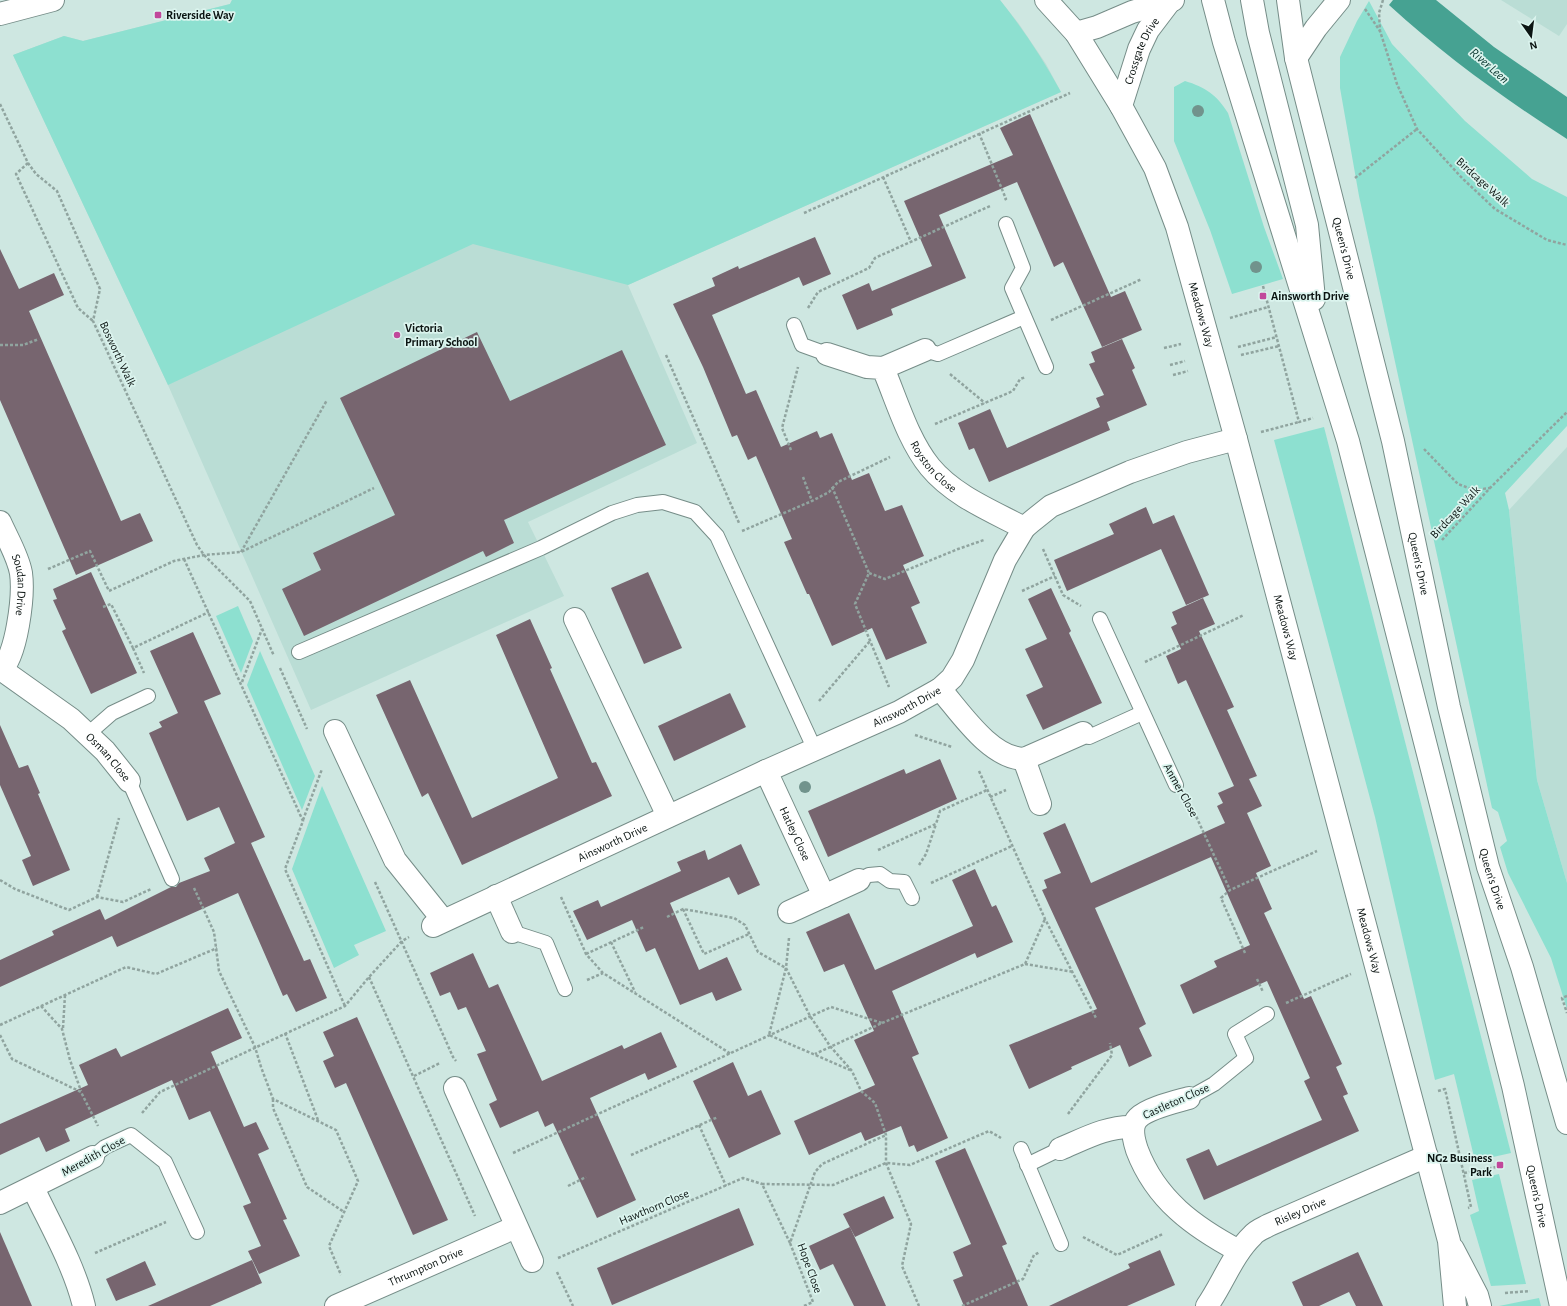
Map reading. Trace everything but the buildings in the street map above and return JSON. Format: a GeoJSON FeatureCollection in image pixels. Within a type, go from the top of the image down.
{"type":"FeatureCollection","features":[{"type":"Feature","properties":{"kind":"street"},"geometry":{"type":"LineString","coordinates":[[0,14],[53,0]]}},
{"type":"Feature","properties":{"kind":"street","name":"Crossgate Drive"},"geometry":{"type":"LineString","coordinates":[[1076,33],[1097,27],[1132,12],[1172,0]]}},
{"type":"Feature","properties":{"kind":"street","name":"Crossgate Drive"},"geometry":{"type":"LineString","coordinates":[[1121,106],[1145,36],[1172,0]]}},
{"type":"Feature","properties":{"kind":"street","name":"Queen's Drive"},"geometry":{"type":"LineString","coordinates":[[1213,0],[1224,42],[1319,344],[1350,449],[1511,1078],[1561,1306]]}},
{"type":"Feature","properties":{"kind":"street","name":"Queen's Drive"},"geometry":{"type":"LineString","coordinates":[[1252,0],[1258,33],[1307,225],[1319,344]]}},
{"type":"Feature","properties":{"kind":"street","name":"Queen's Drive"},"geometry":{"type":"LineString","coordinates":[[1288,0],[1296,58],[1393,441],[1449,707],[1488,867],[1522,967],[1567,1123]]}},
{"type":"Feature","properties":{"kind":"street"},"geometry":{"type":"LineString","coordinates":[[1296,58],[1316,28],[1339,0]]}},
{"type":"Feature","properties":{"kind":"street","name":"Meadows Way"},"geometry":{"type":"LineString","coordinates":[[1051,1],[1076,33],[1121,106],[1158,176],[1177,227],[1236,439],[1449,1241],[1455,1306]]}},
{"type":"Feature","properties":{"kind":"street"},"geometry":{"type":"LineString","coordinates":[[827,354],[867,367],[883,368],[931,352]]}},
{"type":"Feature","properties":{"kind":"street","name":"Royston Close"},"geometry":{"type":"LineString","coordinates":[[883,368],[913,439],[931,468],[956,490],[974,501],[1027,525]]}},
{"type":"Feature","properties":{"kind":"street","name":"Ainsworth Drive"},"geometry":{"type":"LineString","coordinates":[[438,923],[766,771],[899,712],[940,689],[952,678],[963,660],[1005,560],[1027,525],[1051,506],[1130,472],[1187,452],[1236,439]]}},
{"type":"Feature","properties":{"kind":"street","name":"Soudan Drive"},"geometry":{"type":"LineString","coordinates":[[0,522],[21,573],[22,605],[12,648],[1,670]]}},
{"type":"Feature","properties":{"kind":"street"},"geometry":{"type":"LineString","coordinates":[[575,619],[668,816]]}},
{"type":"Feature","properties":{"kind":"street","name":"Osman Close"},"geometry":{"type":"LineString","coordinates":[[1,670],[71,719],[105,751],[130,781]]}},
{"type":"Feature","properties":{"kind":"street"},"geometry":{"type":"LineString","coordinates":[[940,689],[992,747],[1008,756],[1024,760],[1083,733]]}},
{"type":"Feature","properties":{"kind":"street"},"geometry":{"type":"LineString","coordinates":[[335,732],[395,860],[438,923]]}},
{"type":"Feature","properties":{"kind":"street"},"geometry":{"type":"LineString","coordinates":[[1024,760],[1040,804]]}},
{"type":"Feature","properties":{"kind":"street","name":"Hatley Close"},"geometry":{"type":"LineString","coordinates":[[766,771],[824,896]]}},
{"type":"Feature","properties":{"kind":"street"},"geometry":{"type":"LineString","coordinates":[[789,912],[859,880]]}},
{"type":"Feature","properties":{"kind":"street"},"geometry":{"type":"LineString","coordinates":[[496,896],[512,932]]}},
{"type":"Feature","properties":{"kind":"street"},"geometry":{"type":"LineString","coordinates":[[455,1088],[532,1261]]}},
{"type":"Feature","properties":{"kind":"street","name":"Castleton Close"},"geometry":{"type":"LineString","coordinates":[[1189,1098],[1146,1113],[1137,1119],[1133,1127],[1134,1141],[1143,1166],[1156,1188],[1191,1221],[1215,1238],[1239,1251]]}},
{"type":"Feature","properties":{"kind":"street","name":"Castleton Close"},"geometry":{"type":"LineString","coordinates":[[1068,1146],[1119,1126],[1133,1127]]}},
{"type":"Feature","properties":{"kind":"street","name":"Risley Drive"},"geometry":{"type":"LineString","coordinates":[[1207,1306],[1218,1291],[1239,1251],[1254,1234],[1269,1224],[1427,1156]]}},
{"type":"Feature","properties":{"kind":"street","name":"Meredith Close"},"geometry":{"type":"LineString","coordinates":[[0,1202],[33,1188],[93,1157]]}},
{"type":"Feature","properties":{"kind":"street"},"geometry":{"type":"LineString","coordinates":[[33,1188],[80,1289],[84,1306]]}},
{"type":"Feature","properties":{"kind":"street","name":"Thrumpton Drive"},"geometry":{"type":"LineString","coordinates":[[346,1304],[516,1227]]}},
{"type":"Feature","properties":{"kind":"street","name":"Meadows Way"},"geometry":{"type":"LineString","coordinates":[[1449,1241],[1477,1295],[1480,1306]]}},
{"type":"Feature","properties":{"kind":"lane"},"geometry":{"type":"LineString","coordinates":[[1006,224],[1023,268],[1012,288],[1046,367]]}},
{"type":"Feature","properties":{"kind":"lane"},"geometry":{"type":"LineString","coordinates":[[931,352],[1024,316]]}},
{"type":"Feature","properties":{"kind":"lane"},"geometry":{"type":"LineString","coordinates":[[794,325],[802,345],[827,354]]}},
{"type":"Feature","properties":{"kind":"lane"},"geometry":{"type":"LineString","coordinates":[[299,652],[541,548],[612,514],[637,505],[663,502],[694,512],[717,536],[815,750]]}},
{"type":"Feature","properties":{"kind":"lane","name":"Anmer Close"},"geometry":{"type":"LineString","coordinates":[[1100,619],[1176,785]]}},
{"type":"Feature","properties":{"kind":"lane"},"geometry":{"type":"LineString","coordinates":[[88,734],[112,714],[148,696]]}},
{"type":"Feature","properties":{"kind":"lane"},"geometry":{"type":"LineString","coordinates":[[1083,733],[1089,737],[1142,713]]}},
{"type":"Feature","properties":{"kind":"lane","name":"Osman Close"},"geometry":{"type":"LineString","coordinates":[[130,781],[172,879]]}},
{"type":"Feature","properties":{"kind":"lane"},"geometry":{"type":"LineString","coordinates":[[859,880],[869,875],[880,874],[908,891]]}},
{"type":"Feature","properties":{"kind":"lane"},"geometry":{"type":"LineString","coordinates":[[512,932],[546,943],[565,989]]}},
{"type":"Feature","properties":{"kind":"lane","name":"Castleton Close"},"geometry":{"type":"LineString","coordinates":[[1189,1098],[1214,1084],[1246,1058],[1235,1034],[1267,1014]]}},
{"type":"Feature","properties":{"kind":"lane","name":"Meredith Close"},"geometry":{"type":"LineString","coordinates":[[93,1157],[105,1147],[131,1135],[165,1162],[197,1232]]}},
{"type":"Feature","properties":{"kind":"lane","name":"Castleton Close"},"geometry":{"type":"LineString","coordinates":[[1027,1165],[1068,1146]]}},
{"type":"Feature","properties":{"kind":"lane"},"geometry":{"type":"LineString","coordinates":[[1021,1149],[1061,1244]]}},
{"type":"Feature","properties":{"kind":"path","name":"Birdcage Walk"},"geometry":{"type":"LineString","coordinates":[[1383,0],[1379,13],[1380,31],[1397,84],[1417,129],[1462,178],[1495,209],[1547,240],[1567,244]]}},
{"type":"Feature","properties":{"kind":"path"},"geometry":{"type":"LineString","coordinates":[[1361,3],[1380,31]]}},
{"type":"Feature","properties":{"kind":"path"},"geometry":{"type":"LineString","coordinates":[[804,213],[1070,93]]}},
{"type":"Feature","properties":{"kind":"path","name":"Bosworth Walk"},"geometry":{"type":"LineString","coordinates":[[0,104],[28,163],[36,174],[57,191],[100,289],[93,320],[197,545],[204,555],[236,586]]}},
{"type":"Feature","properties":{"kind":"path"},"geometry":{"type":"LineString","coordinates":[[1352,181],[1417,129]]}},
{"type":"Feature","properties":{"kind":"path"},"geometry":{"type":"LineString","coordinates":[[979,133],[1006,199],[999,202]]}},
{"type":"Feature","properties":{"kind":"path"},"geometry":{"type":"LineString","coordinates":[[28,163],[16,174],[78,308],[93,320]]}},
{"type":"Feature","properties":{"kind":"path"},"geometry":{"type":"LineString","coordinates":[[883,177],[911,242]]}},
{"type":"Feature","properties":{"kind":"path"},"geometry":{"type":"LineString","coordinates":[[794,325],[818,292],[868,268],[875,258],[992,205]]}},
{"type":"Feature","properties":{"kind":"path"},"geometry":{"type":"LineString","coordinates":[[1030,330],[1142,279]]}},
{"type":"Feature","properties":{"kind":"path"},"geometry":{"type":"LineString","coordinates":[[1204,325],[1268,307]]}},
{"type":"Feature","properties":{"kind":"path"},"geometry":{"type":"LineString","coordinates":[[0,345],[23,345],[39,339]]}},
{"type":"Feature","properties":{"kind":"path"},"geometry":{"type":"LineString","coordinates":[[791,450],[782,428],[802,345]]}},
{"type":"Feature","properties":{"kind":"path"},"geometry":{"type":"LineString","coordinates":[[931,352],[946,370],[985,403]]}},
{"type":"Feature","properties":{"kind":"path"},"geometry":{"type":"LineString","coordinates":[[742,531],[812,501],[828,492],[838,482],[913,439],[985,403],[1013,391],[1020,379],[1046,367]]}},
{"type":"Feature","properties":{"kind":"path"},"geometry":{"type":"LineString","coordinates":[[241,552],[327,400]]}},
{"type":"Feature","properties":{"kind":"path","name":"Birdcage Walk"},"geometry":{"type":"LineString","coordinates":[[1439,542],[1490,488],[1567,412]]}},
{"type":"Feature","properties":{"kind":"path"},"geometry":{"type":"LineString","coordinates":[[1236,439],[1300,422]]}},
{"type":"Feature","properties":{"kind":"path","name":"Birdcage Walk"},"geometry":{"type":"LineString","coordinates":[[1417,445],[1424,449],[1458,484],[1474,490],[1490,488]]}},
{"type":"Feature","properties":{"kind":"path"},"geometry":{"type":"LineString","coordinates":[[802,477],[812,501]]}},
{"type":"Feature","properties":{"kind":"path"},"geometry":{"type":"LineString","coordinates":[[832,487],[869,573],[885,579],[958,549],[1027,525],[1063,595],[1069,600],[1094,612],[1100,619]]}},
{"type":"Feature","properties":{"kind":"path"},"geometry":{"type":"LineString","coordinates":[[21,573],[48,569],[90,551],[109,591],[174,561],[204,555],[241,552],[374,488]]}},
{"type":"Feature","properties":{"kind":"path"},"geometry":{"type":"LineString","coordinates":[[184,559],[303,821]]}},
{"type":"Feature","properties":{"kind":"path"},"geometry":{"type":"LineString","coordinates":[[869,573],[855,604],[899,712],[916,736],[958,749]]}},
{"type":"Feature","properties":{"kind":"path"},"geometry":{"type":"LineString","coordinates":[[103,607],[111,604],[133,648],[209,612]]}},
{"type":"Feature","properties":{"kind":"path"},"geometry":{"type":"LineString","coordinates":[[1124,672],[1244,615]]}},
{"type":"Feature","properties":{"kind":"path"},"geometry":{"type":"LineString","coordinates":[[241,682],[262,629]]}},
{"type":"Feature","properties":{"kind":"path"},"geometry":{"type":"LineString","coordinates":[[818,702],[870,641]]}},
{"type":"Feature","properties":{"kind":"path"},"geometry":{"type":"LineString","coordinates":[[323,765],[285,869],[345,1006]]}},
{"type":"Feature","properties":{"kind":"path"},"geometry":{"type":"LineString","coordinates":[[978,768],[1045,919],[1074,972],[1096,1018]]}},
{"type":"Feature","properties":{"kind":"path"},"geometry":{"type":"LineString","coordinates":[[97,897],[130,781]]}},
{"type":"Feature","properties":{"kind":"path","name":"Anmer Close"},"geometry":{"type":"LineString","coordinates":[[1176,785],[1183,789],[1230,890]]}},
{"type":"Feature","properties":{"kind":"path"},"geometry":{"type":"LineString","coordinates":[[908,891],[926,854],[940,811],[987,790]]}},
{"type":"Feature","properties":{"kind":"path"},"geometry":{"type":"LineString","coordinates":[[872,852],[936,824]]}},
{"type":"Feature","properties":{"kind":"path"},"geometry":{"type":"LineString","coordinates":[[908,891],[1012,846]]}},
{"type":"Feature","properties":{"kind":"path"},"geometry":{"type":"LineString","coordinates":[[1245,953],[1221,898],[1230,890],[1322,849]]}},
{"type":"Feature","properties":{"kind":"path"},"geometry":{"type":"LineString","coordinates":[[550,871],[586,954],[603,972],[731,1054]]}},
{"type":"Feature","properties":{"kind":"path"},"geometry":{"type":"LineString","coordinates":[[0,880],[15,889],[69,910],[97,897],[123,902],[187,872],[214,932],[219,971],[255,1047],[273,1099],[273,1108],[307,1187],[344,1212]]}},
{"type":"Feature","properties":{"kind":"path"},"geometry":{"type":"LineString","coordinates":[[683,909],[704,954],[749,934]]}},
{"type":"Feature","properties":{"kind":"path"},"geometry":{"type":"LineString","coordinates":[[667,917],[683,909],[734,918],[745,925],[758,952],[786,968],[810,1016],[830,1046],[852,1071],[861,1091],[875,1103],[886,1135],[886,1163],[911,1224],[902,1266],[919,1306]]}},
{"type":"Feature","properties":{"kind":"path"},"geometry":{"type":"LineString","coordinates":[[769,1035],[786,968],[790,936],[781,915],[789,912]]}},
{"type":"Feature","properties":{"kind":"path"},"geometry":{"type":"LineString","coordinates":[[1025,964],[1045,919]]}},
{"type":"Feature","properties":{"kind":"path"},"geometry":{"type":"LineString","coordinates":[[141,1114],[160,1092],[345,1006],[369,976],[402,941],[438,923]]}},
{"type":"Feature","properties":{"kind":"path"},"geometry":{"type":"LineString","coordinates":[[586,954],[644,927]]}},
{"type":"Feature","properties":{"kind":"path"},"geometry":{"type":"LineString","coordinates":[[611,942],[635,993]]}},
{"type":"Feature","properties":{"kind":"path"},"geometry":{"type":"LineString","coordinates":[[0,1024],[126,967],[156,974],[217,948]]}},
{"type":"Feature","properties":{"kind":"path"},"geometry":{"type":"LineString","coordinates":[[815,1054],[882,1023],[1025,964],[1074,972]]}},
{"type":"Feature","properties":{"kind":"path"},"geometry":{"type":"LineString","coordinates":[[1267,1014],[1271,1009],[1354,972]]}},
{"type":"Feature","properties":{"kind":"path"},"geometry":{"type":"LineString","coordinates":[[369,976],[485,1240]]}},
{"type":"Feature","properties":{"kind":"path"},"geometry":{"type":"LineString","coordinates":[[65,995],[62,1029],[70,1060],[81,1092],[101,1133],[87,1140],[93,1157]]}},
{"type":"Feature","properties":{"kind":"path"},"geometry":{"type":"LineString","coordinates":[[1567,996],[1562,998],[1567,1013]]}},
{"type":"Feature","properties":{"kind":"path"},"geometry":{"type":"LineString","coordinates":[[41,1006],[62,1029]]}},
{"type":"Feature","properties":{"kind":"path"},"geometry":{"type":"LineString","coordinates":[[489,1164],[831,1007],[882,1023]]}},
{"type":"Feature","properties":{"kind":"path"},"geometry":{"type":"LineString","coordinates":[[285,1033],[318,1120]]}},
{"type":"Feature","properties":{"kind":"path"},"geometry":{"type":"LineString","coordinates":[[0,1035],[12,1059],[81,1092]]}},
{"type":"Feature","properties":{"kind":"path"},"geometry":{"type":"LineString","coordinates":[[769,1035],[852,1071]]}},
{"type":"Feature","properties":{"kind":"path"},"geometry":{"type":"LineString","coordinates":[[1068,1146],[1066,1118],[1112,1056],[1110,1043]]}},
{"type":"Feature","properties":{"kind":"path"},"geometry":{"type":"LineString","coordinates":[[414,1076],[453,1057]]}},
{"type":"Feature","properties":{"kind":"path"},"geometry":{"type":"LineString","coordinates":[[273,1099],[336,1130],[358,1180],[329,1246],[340,1272],[346,1304]]}},
{"type":"Feature","properties":{"kind":"path"},"geometry":{"type":"LineString","coordinates":[[631,1155],[718,1116]]}},
{"type":"Feature","properties":{"kind":"path"},"geometry":{"type":"LineString","coordinates":[[699,1125],[726,1186]]}},
{"type":"Feature","properties":{"kind":"path"},"geometry":{"type":"LineString","coordinates":[[809,1186],[833,1185],[886,1163],[910,1165],[989,1131],[1021,1149]]}},
{"type":"Feature","properties":{"kind":"path","name":"Hope Close"},"geometry":{"type":"LineString","coordinates":[[804,1306],[813,1302],[790,1243],[815,1172],[822,1164],[886,1135]]}},
{"type":"Feature","properties":{"kind":"path"},"geometry":{"type":"LineString","coordinates":[[1464,1173],[1504,1165],[1505,1172]]}},
{"type":"Feature","properties":{"kind":"path"},"geometry":{"type":"LineString","coordinates":[[568,1186],[586,1177]]}},
{"type":"Feature","properties":{"kind":"path","name":"Hawthorn Close"},"geometry":{"type":"LineString","coordinates":[[554,1260],[743,1178],[762,1184],[809,1186]]}},
{"type":"Feature","properties":{"kind":"path"},"geometry":{"type":"LineString","coordinates":[[762,1184],[790,1243]]}},
{"type":"Feature","properties":{"kind":"path"},"geometry":{"type":"LineString","coordinates":[[69,1265],[188,1213]]}},
{"type":"Feature","properties":{"kind":"path"},"geometry":{"type":"LineString","coordinates":[[556,1266],[573,1306]]}},
{"type":"Feature","properties":{"kind":"shaded area","name":"Victoria Primary School"},"geometry":{"type":"Polygon","coordinates":[[[232,0],[1000,0],[1019,24],[1046,64],[1061,92],[628,285],[697,443],[528,522],[564,596],[311,710],[168,385],[13,55],[64,36],[83,41],[230,4],[232,0]]]}},
{"type":"Feature","properties":{"kind":"shaded area","name":"Victoria Primary School"},"geometry":{"type":"Polygon","coordinates":[[[232,0],[1000,0],[1032,44],[1061,92],[628,285],[473,244],[168,385],[13,55],[64,36],[83,41],[230,4],[232,0]]]}},
{"type":"Feature","properties":{"kind":"shaded area"},"geometry":{"type":"Polygon","coordinates":[[[1501,0],[1567,0],[1567,24],[1559,36],[1501,0]]]}},
{"type":"Feature","properties":{"kind":"shaded area"},"geometry":{"type":"Polygon","coordinates":[[[1369,1],[1392,44],[1465,121],[1532,179],[1567,197],[1567,426],[1505,493],[1509,510],[1537,780],[1567,883],[1567,1009],[1551,958],[1508,873],[1500,847],[1507,841],[1498,812],[1492,808],[1359,196],[1340,88],[1340,57],[1357,21],[1369,1]]]}},
{"type":"Feature","properties":{"kind":"shaded area"},"geometry":{"type":"Polygon","coordinates":[[[1185,81],[1210,92],[1228,113],[1264,227],[1283,279],[1232,294],[1210,230],[1174,141],[1174,87],[1185,81]]]}},
{"type":"Feature","properties":{"kind":"shaded area"},"geometry":{"type":"Polygon","coordinates":[[[1324,427],[1511,1153],[1475,1161],[1454,1074],[1435,1080],[1375,817],[1274,440],[1324,427]]]}},
{"type":"Feature","properties":{"kind":"shaded area"},"geometry":{"type":"Polygon","coordinates":[[[1567,447],[1567,883],[1537,780],[1509,510],[1567,447]]]}},
{"type":"Feature","properties":{"kind":"shaded area"},"geometry":{"type":"Polygon","coordinates":[[[238,606],[253,641],[241,673],[216,616],[238,606]]]}},
{"type":"Feature","properties":{"kind":"shaded area"},"geometry":{"type":"Polygon","coordinates":[[[260,651],[315,776],[302,810],[247,685],[260,651]]]}},
{"type":"Feature","properties":{"kind":"shaded area"},"geometry":{"type":"Polygon","coordinates":[[[322,786],[386,931],[354,945],[359,955],[334,968],[292,869],[322,786]]]}},
{"type":"Feature","properties":{"kind":"shaded area"},"geometry":{"type":"Polygon","coordinates":[[[1499,1174],[1526,1284],[1491,1286],[1470,1215],[1479,1211],[1472,1180],[1499,1174]]]}},
{"type":"Feature","properties":{"kind":"shaded area"},"geometry":{"type":"Polygon","coordinates":[[[1539,1298],[1541,1306],[1499,1306],[1539,1298]]]}},
{"type":"Feature","properties":{"kind":"water","name":"River Leen"},"geometry":{"type":"Polygon","coordinates":[[[1393,0],[1436,0],[1494,47],[1567,97],[1567,139],[1497,92],[1453,59],[1389,5],[1393,0]]]}},
{"type":"Feature","properties":{"kind":"place","name":"Riverside Way"},"geometry":{"type":"Point","coordinates":[158,15]}},
{"type":"Feature","properties":{"kind":"place","name":"Ainsworth Drive"},"geometry":{"type":"Point","coordinates":[1263,296]}},
{"type":"Feature","properties":{"kind":"place","name":"Victoria Primary School"},"geometry":{"type":"Point","coordinates":[397,335]}},
{"type":"Feature","properties":{"kind":"place","name":"NG2 Business Park"},"geometry":{"type":"Point","coordinates":[1500,1165]}}]}
